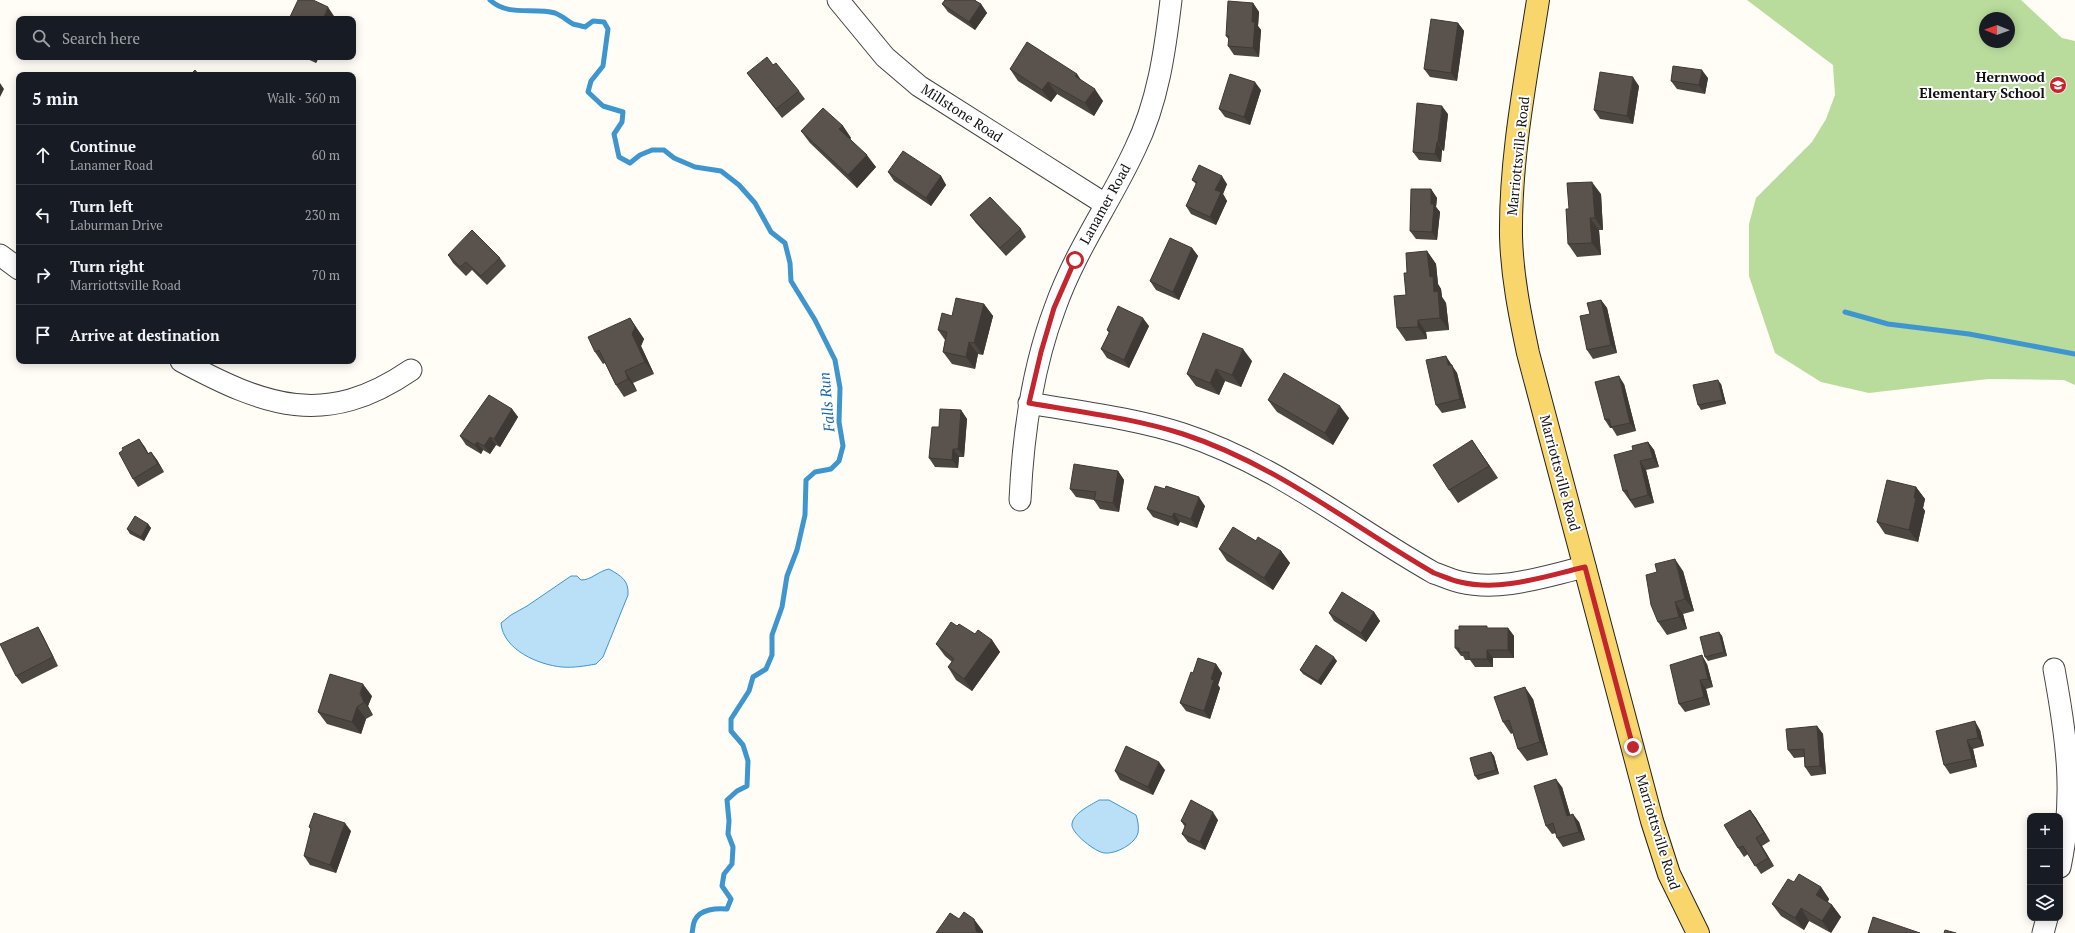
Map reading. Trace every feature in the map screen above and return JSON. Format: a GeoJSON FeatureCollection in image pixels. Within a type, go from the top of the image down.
{"type":"FeatureCollection","features":[{"type":"Feature","properties":{"kind":"main road","name":"Marriottsville Road"},"geometry":{"type":"LineString","coordinates":[[1538,0],[1515,160],[1511,214],[1513,260],[1518,306],[1528,353],[1661,850],[1678,896],[1698,933]]}},
{"type":"Feature","properties":{"kind":"street","name":"Millstone Road"},"geometry":{"type":"LineString","coordinates":[[838,0],[885,57],[919,86],[1104,204]]}},
{"type":"Feature","properties":{"kind":"street","name":"Lanamer Road"},"geometry":{"type":"LineString","coordinates":[[1020,500],[1022,454],[1029,403],[1041,352],[1054,308],[1075,260],[1104,204],[1136,149],[1152,106],[1164,58],[1171,0]]}},
{"type":"Feature","properties":{"kind":"street"},"geometry":{"type":"LineString","coordinates":[[0,256],[16,267]]}},
{"type":"Feature","properties":{"kind":"street"},"geometry":{"type":"LineString","coordinates":[[187,364],[240,391],[264,400],[312,406],[367,395],[389,385],[411,370]]}},
{"type":"Feature","properties":{"kind":"street"},"geometry":{"type":"LineString","coordinates":[[1029,403],[1135,421],[1183,434],[1220,448],[1288,482],[1434,573],[1461,582],[1491,585],[1519,582],[1585,567]]}},
{"type":"Feature","properties":{"kind":"street"},"geometry":{"type":"LineString","coordinates":[[2054,670],[2069,761],[2070,794],[2063,849]]}},
{"type":"Feature","properties":{"kind":"street"},"geometry":{"type":"LineString","coordinates":[[2043,933],[2046,921]]}},
{"type":"Feature","properties":{"kind":"green space"},"geometry":{"type":"Polygon","coordinates":[[[1747,0],[2021,0],[2062,38],[2075,41],[2075,385],[2064,380],[1988,379],[1869,393],[1821,382],[1775,353],[1749,276],[1749,224],[1756,198],[1812,142],[1826,119],[1835,95],[1833,65],[1747,0]]]}},
{"type":"Feature","properties":{"kind":"water"},"geometry":{"type":"Polygon","coordinates":[[[609,569],[621,576],[626,582],[628,595],[603,657],[596,664],[579,667],[553,666],[524,654],[508,641],[503,633],[501,623],[511,615],[571,576],[577,576],[581,580],[585,580],[609,569]]]}},
{"type":"Feature","properties":{"kind":"water"},"geometry":{"type":"Polygon","coordinates":[[[1099,800],[1109,800],[1137,817],[1138,833],[1136,837],[1124,848],[1114,852],[1105,853],[1096,850],[1084,842],[1072,828],[1073,820],[1076,816],[1099,800]]]}},
{"type":"Feature","properties":{"kind":"building"},"geometry":{"type":"Polygon","coordinates":[[[298,0],[313,0],[328,7],[324,16],[290,16],[298,0]]]}},
{"type":"Feature","properties":{"kind":"building"},"geometry":{"type":"Polygon","coordinates":[[[945,0],[974,0],[981,4],[969,22],[942,4],[945,0]]]}},
{"type":"Feature","properties":{"kind":"building"},"geometry":{"type":"Polygon","coordinates":[[[1228,1],[1253,3],[1252,22],[1255,22],[1253,48],[1228,46],[1229,36],[1226,36],[1228,1]]]}},
{"type":"Feature","properties":{"kind":"building"},"geometry":{"type":"Polygon","coordinates":[[[1431,19],[1458,23],[1451,73],[1424,69],[1431,19]]]}},
{"type":"Feature","properties":{"kind":"building"},"geometry":{"type":"Polygon","coordinates":[[[1027,42],[1077,74],[1075,76],[1095,89],[1085,103],[1048,82],[1042,90],[1010,69],[1027,42]]]}},
{"type":"Feature","properties":{"kind":"building"},"geometry":{"type":"Polygon","coordinates":[[[767,57],[773,65],[776,63],[799,91],[776,109],[747,73],[767,57]]]}},
{"type":"Feature","properties":{"kind":"building"},"geometry":{"type":"Polygon","coordinates":[[[1673,66],[1702,70],[1699,85],[1671,81],[1673,66]]]}},
{"type":"Feature","properties":{"kind":"building"},"geometry":{"type":"Polygon","coordinates":[[[1600,72],[1633,77],[1627,116],[1594,110],[1600,72]]]}},
{"type":"Feature","properties":{"kind":"building"},"geometry":{"type":"Polygon","coordinates":[[[1230,74],[1255,82],[1244,117],[1219,109],[1230,74]]]}},
{"type":"Feature","properties":{"kind":"building"},"geometry":{"type":"Polygon","coordinates":[[[1417,103],[1442,106],[1438,142],[1435,154],[1413,152],[1417,103]]]}},
{"type":"Feature","properties":{"kind":"building"},"geometry":{"type":"Polygon","coordinates":[[[823,108],[843,126],[839,129],[867,155],[848,175],[801,131],[823,108]]]}},
{"type":"Feature","properties":{"kind":"building"},"geometry":{"type":"Polygon","coordinates":[[[903,151],[941,176],[926,198],[888,172],[903,151]]]}},
{"type":"Feature","properties":{"kind":"building"},"geometry":{"type":"Polygon","coordinates":[[[1199,165],[1222,176],[1215,190],[1221,192],[1210,217],[1186,206],[1197,182],[1192,180],[1199,165]]]}},
{"type":"Feature","properties":{"kind":"building"},"geometry":{"type":"Polygon","coordinates":[[[1592,182],[1595,218],[1590,218],[1592,243],[1568,244],[1566,209],[1569,209],[1567,183],[1592,182]]]}},
{"type":"Feature","properties":{"kind":"building"},"geometry":{"type":"Polygon","coordinates":[[[1411,189],[1431,189],[1431,204],[1434,204],[1432,232],[1410,231],[1411,189]]]}},
{"type":"Feature","properties":{"kind":"building"},"geometry":{"type":"Polygon","coordinates":[[[990,197],[1021,229],[1000,248],[970,215],[990,197]]]}},
{"type":"Feature","properties":{"kind":"building"},"geometry":{"type":"Polygon","coordinates":[[[472,230],[500,258],[481,276],[466,262],[460,267],[448,255],[472,230]]]}},
{"type":"Feature","properties":{"kind":"building"},"geometry":{"type":"Polygon","coordinates":[[[1170,238],[1192,248],[1173,292],[1150,281],[1170,238]]]}},
{"type":"Feature","properties":{"kind":"building"},"geometry":{"type":"Polygon","coordinates":[[[1427,251],[1430,277],[1433,276],[1434,292],[1438,291],[1440,318],[1418,320],[1418,327],[1397,328],[1394,296],[1406,295],[1404,273],[1407,273],[1406,253],[1427,251]]]}},
{"type":"Feature","properties":{"kind":"building"},"geometry":{"type":"Polygon","coordinates":[[[956,298],[984,304],[974,343],[969,342],[966,357],[943,352],[947,332],[938,330],[942,313],[952,316],[956,298]]]}},
{"type":"Feature","properties":{"kind":"building"},"geometry":{"type":"Polygon","coordinates":[[[1601,300],[1611,345],[1587,350],[1580,316],[1590,314],[1587,303],[1601,300]]]}},
{"type":"Feature","properties":{"kind":"building"},"geometry":{"type":"Polygon","coordinates":[[[1118,306],[1143,318],[1124,360],[1101,349],[1110,331],[1107,330],[1118,306]]]}},
{"type":"Feature","properties":{"kind":"building"},"geometry":{"type":"Polygon","coordinates":[[[630,318],[635,327],[632,334],[645,362],[625,371],[628,379],[616,385],[599,350],[595,352],[588,337],[630,318]]]}},
{"type":"Feature","properties":{"kind":"building"},"geometry":{"type":"Polygon","coordinates":[[[1203,333],[1243,349],[1232,375],[1216,369],[1210,383],[1187,374],[1203,333]]]}},
{"type":"Feature","properties":{"kind":"building"},"geometry":{"type":"Polygon","coordinates":[[[1446,356],[1448,365],[1452,365],[1460,399],[1436,405],[1426,360],[1446,356]]]}},
{"type":"Feature","properties":{"kind":"building"},"geometry":{"type":"Polygon","coordinates":[[[1284,373],[1340,406],[1325,433],[1268,400],[1284,373]]]}},
{"type":"Feature","properties":{"kind":"building"},"geometry":{"type":"Polygon","coordinates":[[[1619,376],[1630,423],[1611,427],[1609,419],[1605,420],[1595,382],[1619,376]]]}},
{"type":"Feature","properties":{"kind":"building"},"geometry":{"type":"Polygon","coordinates":[[[1718,380],[1723,400],[1698,405],[1693,385],[1718,380]]]}},
{"type":"Feature","properties":{"kind":"building"},"geometry":{"type":"Polygon","coordinates":[[[489,395],[512,409],[494,439],[490,437],[484,446],[477,442],[475,445],[460,436],[489,395]]]}},
{"type":"Feature","properties":{"kind":"building"},"geometry":{"type":"Polygon","coordinates":[[[940,409],[961,410],[958,449],[953,449],[952,460],[929,458],[932,427],[939,427],[940,409]]]}},
{"type":"Feature","properties":{"kind":"building"},"geometry":{"type":"Polygon","coordinates":[[[139,439],[148,454],[151,452],[158,464],[133,479],[119,453],[123,450],[122,448],[139,439]]]}},
{"type":"Feature","properties":{"kind":"building"},"geometry":{"type":"Polygon","coordinates":[[[1472,440],[1489,466],[1449,490],[1433,465],[1472,440]]]}},
{"type":"Feature","properties":{"kind":"building"},"geometry":{"type":"Polygon","coordinates":[[[1648,442],[1653,458],[1640,461],[1648,495],[1630,500],[1627,490],[1623,491],[1614,455],[1633,450],[1632,446],[1648,442]]]}},
{"type":"Feature","properties":{"kind":"building"},"geometry":{"type":"Polygon","coordinates":[[[1074,464],[1118,471],[1113,503],[1094,500],[1096,492],[1070,489],[1074,464]]]}},
{"type":"Feature","properties":{"kind":"building"},"geometry":{"type":"Polygon","coordinates":[[[1887,480],[1916,487],[1914,498],[1916,498],[1909,530],[1877,522],[1887,480]]]}},
{"type":"Feature","properties":{"kind":"building"},"geometry":{"type":"Polygon","coordinates":[[[1155,486],[1165,489],[1166,486],[1199,497],[1191,519],[1174,513],[1172,517],[1147,509],[1155,486]]]}},
{"type":"Feature","properties":{"kind":"building"},"geometry":{"type":"Polygon","coordinates":[[[135,516],[148,524],[141,537],[127,529],[135,516]]]}},
{"type":"Feature","properties":{"kind":"building"},"geometry":{"type":"Polygon","coordinates":[[[1233,527],[1256,541],[1258,537],[1281,551],[1264,578],[1219,549],[1233,527]]]}},
{"type":"Feature","properties":{"kind":"building"},"geometry":{"type":"Polygon","coordinates":[[[1675,559],[1685,599],[1675,602],[1679,617],[1658,622],[1651,605],[1646,575],[1657,572],[1655,564],[1675,559]]]}},
{"type":"Feature","properties":{"kind":"building"},"geometry":{"type":"Polygon","coordinates":[[[1342,592],[1374,612],[1361,633],[1329,613],[1342,592]]]}},
{"type":"Feature","properties":{"kind":"building"},"geometry":{"type":"Polygon","coordinates":[[[951,622],[957,626],[959,624],[975,634],[978,630],[992,640],[964,679],[948,667],[954,659],[936,644],[951,622]]]}},
{"type":"Feature","properties":{"kind":"building"},"geometry":{"type":"Polygon","coordinates":[[[1459,626],[1508,628],[1508,650],[1487,650],[1487,659],[1469,659],[1469,652],[1459,652],[1459,648],[1455,648],[1455,630],[1459,630],[1459,626]]]}},
{"type":"Feature","properties":{"kind":"building"},"geometry":{"type":"Polygon","coordinates":[[[38,627],[53,657],[16,676],[0,644],[38,627]]]}},
{"type":"Feature","properties":{"kind":"building"},"geometry":{"type":"Polygon","coordinates":[[[1719,632],[1724,652],[1705,657],[1700,637],[1719,632]]]}},
{"type":"Feature","properties":{"kind":"building"},"geometry":{"type":"Polygon","coordinates":[[[1316,645],[1334,657],[1318,681],[1300,670],[1316,645]]]}},
{"type":"Feature","properties":{"kind":"building"},"geometry":{"type":"Polygon","coordinates":[[[1702,655],[1708,679],[1700,680],[1704,697],[1679,704],[1670,665],[1702,655]]]}},
{"type":"Feature","properties":{"kind":"building"},"geometry":{"type":"Polygon","coordinates":[[[1198,658],[1216,664],[1211,679],[1214,680],[1204,711],[1180,703],[1191,672],[1193,673],[1198,658]]]}},
{"type":"Feature","properties":{"kind":"building"},"geometry":{"type":"Polygon","coordinates":[[[330,674],[363,684],[360,694],[364,702],[357,707],[352,722],[318,712],[330,674]]]}},
{"type":"Feature","properties":{"kind":"building"},"geometry":{"type":"Polygon","coordinates":[[[1525,687],[1540,742],[1518,749],[1509,720],[1503,722],[1494,697],[1525,687]]]}},
{"type":"Feature","properties":{"kind":"building"},"geometry":{"type":"Polygon","coordinates":[[[1975,721],[1978,738],[1967,740],[1972,759],[1944,765],[1936,731],[1975,721]]]}},
{"type":"Feature","properties":{"kind":"building"},"geometry":{"type":"Polygon","coordinates":[[[1817,726],[1820,766],[1805,767],[1804,749],[1788,750],[1786,729],[1817,726]]]}},
{"type":"Feature","properties":{"kind":"building"},"geometry":{"type":"Polygon","coordinates":[[[1126,746],[1159,762],[1148,787],[1115,771],[1126,746]]]}},
{"type":"Feature","properties":{"kind":"building"},"geometry":{"type":"Polygon","coordinates":[[[1491,752],[1496,770],[1475,776],[1470,758],[1491,752]]]}},
{"type":"Feature","properties":{"kind":"building"},"geometry":{"type":"Polygon","coordinates":[[[1556,779],[1567,816],[1573,814],[1579,832],[1557,838],[1553,823],[1546,826],[1534,786],[1556,779]]]}},
{"type":"Feature","properties":{"kind":"building"},"geometry":{"type":"Polygon","coordinates":[[[1191,800],[1213,812],[1200,842],[1182,834],[1186,824],[1181,821],[1191,800]]]}},
{"type":"Feature","properties":{"kind":"building"},"geometry":{"type":"Polygon","coordinates":[[[1750,810],[1764,833],[1756,838],[1768,858],[1755,866],[1743,846],[1738,848],[1724,825],[1750,810]]]}},
{"type":"Feature","properties":{"kind":"building"},"geometry":{"type":"Polygon","coordinates":[[[314,813],[345,823],[330,865],[304,856],[311,828],[309,827],[314,813]]]}},
{"type":"Feature","properties":{"kind":"building"},"geometry":{"type":"Polygon","coordinates":[[[1799,874],[1821,887],[1816,895],[1832,905],[1822,921],[1801,908],[1795,918],[1772,904],[1788,879],[1794,882],[1799,874]]]}},
{"type":"Feature","properties":{"kind":"building"},"geometry":{"type":"Polygon","coordinates":[[[964,912],[974,919],[976,931],[980,933],[936,933],[950,913],[959,919],[964,912]]]}},
{"type":"Feature","properties":{"kind":"building"},"geometry":{"type":"Polygon","coordinates":[[[1873,917],[1920,933],[1868,933],[1873,917]]]}},
{"type":"Feature","properties":{"kind":"building"},"geometry":{"type":"Polygon","coordinates":[[[1945,930],[1956,933],[1944,933],[1945,930]]]}},
{"type":"Feature","properties":{"kind":"waterway","name":"Falls Run"},"geometry":{"type":"LineString","coordinates":[[490,0],[497,5],[513,10],[547,11],[555,13],[573,24],[585,27],[593,21],[604,22],[608,29],[603,66],[591,81],[588,92],[603,106],[623,112],[622,122],[614,134],[619,157],[630,163],[640,155],[652,150],[664,150],[674,158],[695,167],[721,171],[739,185],[755,203],[771,232],[785,243],[790,263],[791,281],[815,320],[835,360],[840,388],[839,422],[843,446],[839,461],[831,469],[815,472],[806,480],[805,515],[797,550],[787,576],[782,607],[772,635],[772,655],[766,669],[753,677],[749,691],[731,719],[731,731],[743,745],[748,761],[747,786],[737,791],[727,800],[729,821],[728,834],[733,847],[732,864],[724,874],[722,886],[731,899],[727,909],[709,910],[697,916],[692,933]]}},
{"type":"Feature","properties":{"kind":"waterway"},"geometry":{"type":"LineString","coordinates":[[1845,312],[1888,324],[1969,334],[2075,354]]}},
{"type":"Feature","properties":{"kind":"place","name":"Hernwood Elementary School"},"geometry":{"type":"Point","coordinates":[2058,85]}},
{"type":"Feature","properties":{"kind":"route"},"geometry":{"type":"LineString","coordinates":[[1075,260],[1054,308],[1041,352],[1029,403],[1135,421],[1183,434],[1220,448],[1288,482],[1434,573],[1461,582],[1491,585],[1519,582],[1585,567],[1633,747]]}}]}
